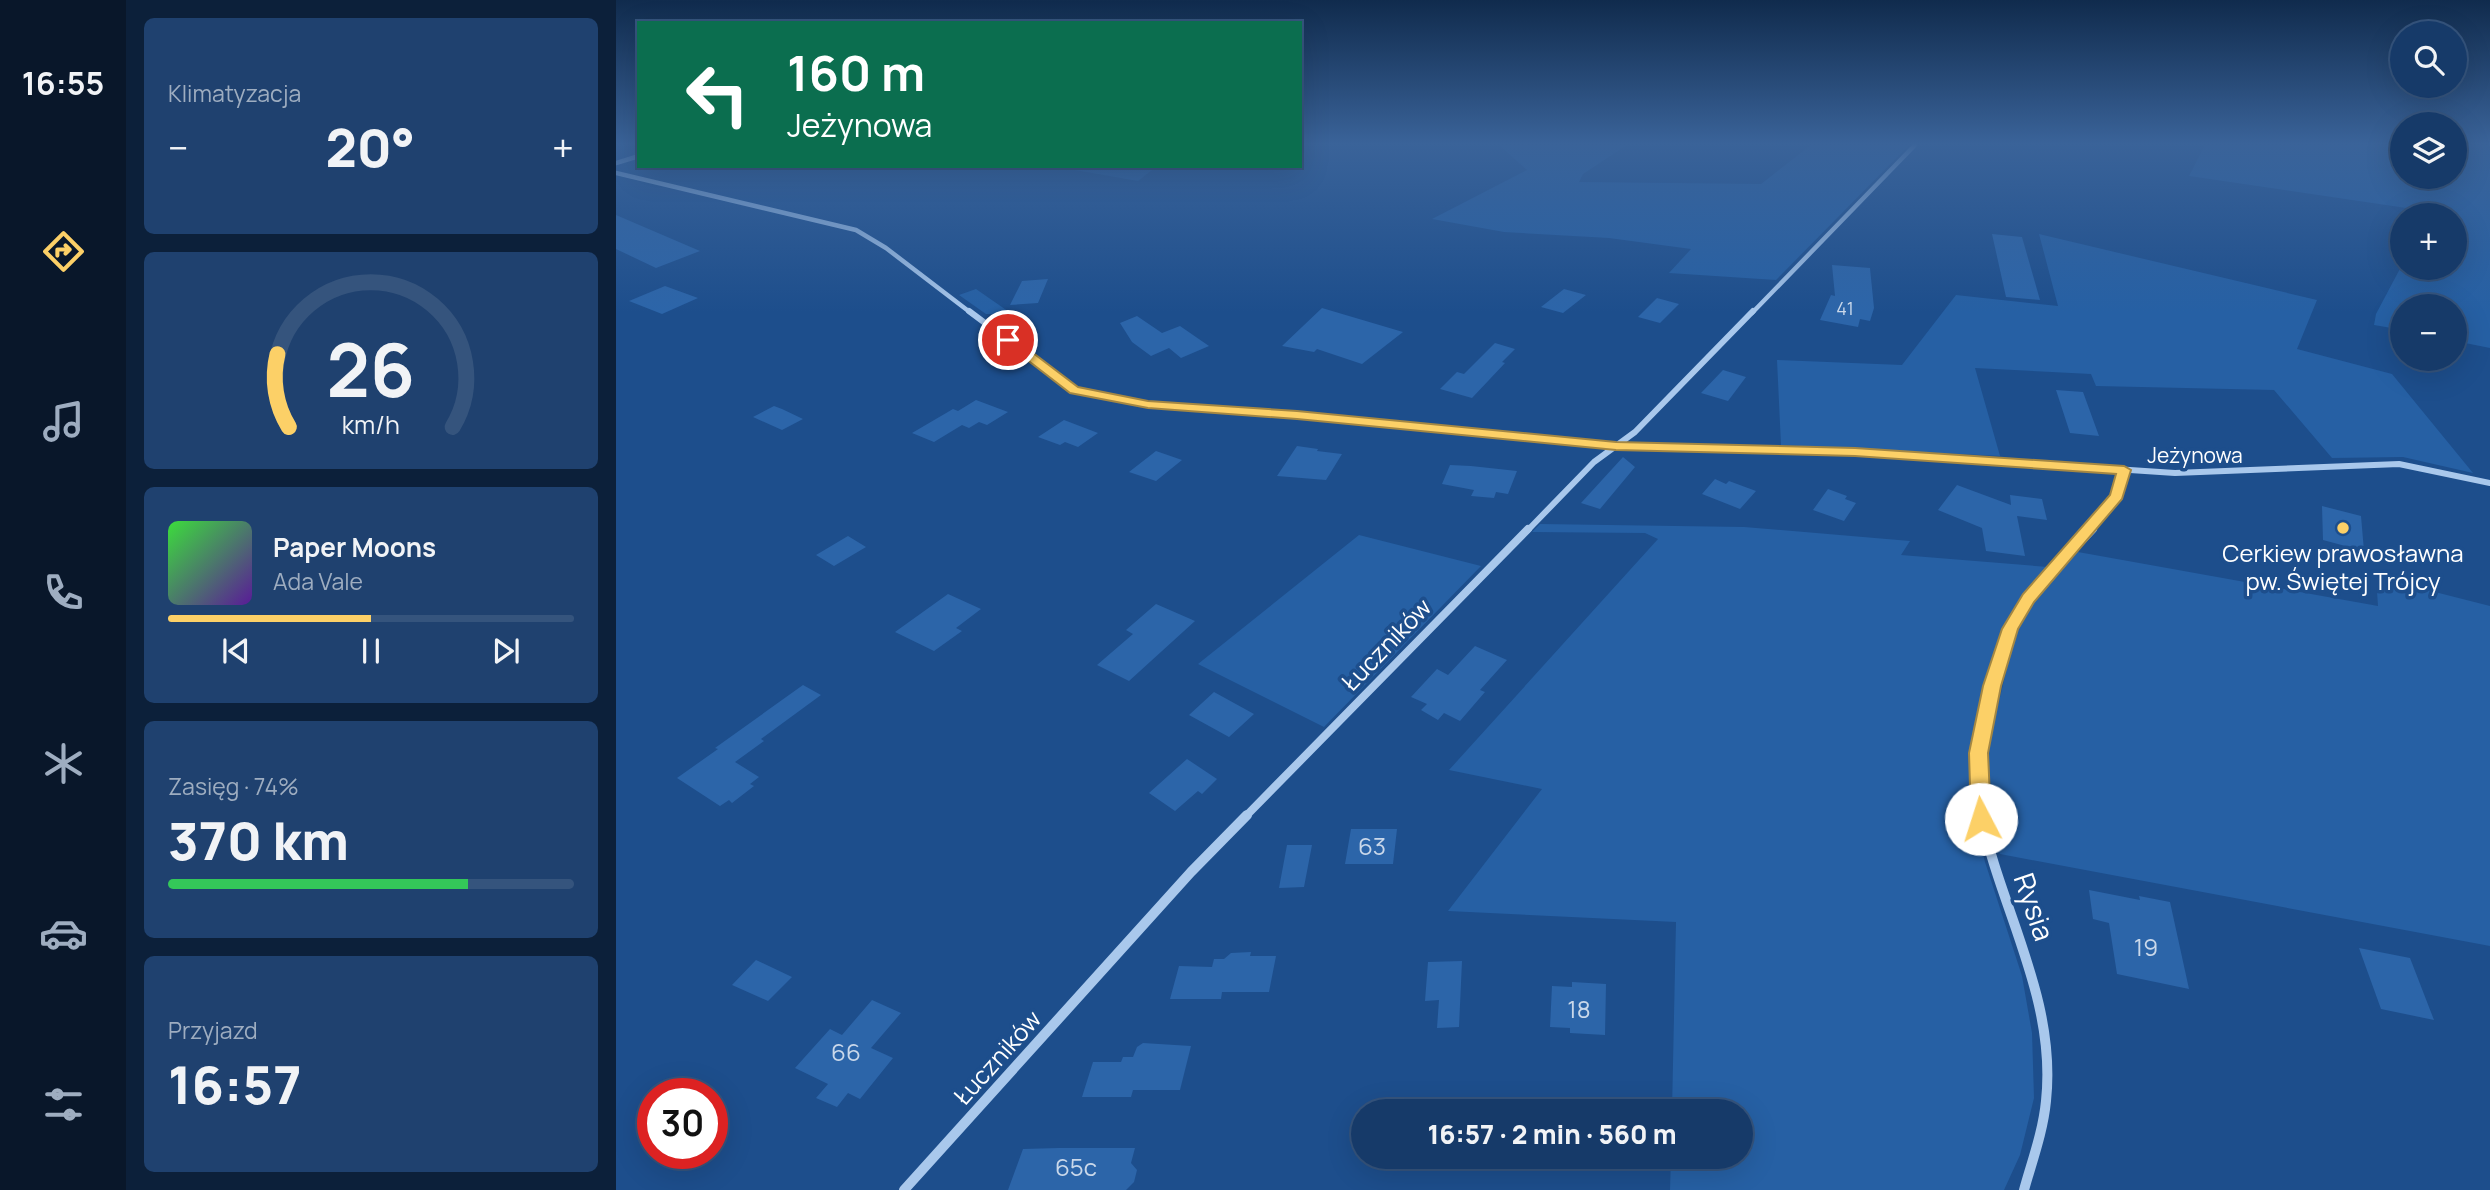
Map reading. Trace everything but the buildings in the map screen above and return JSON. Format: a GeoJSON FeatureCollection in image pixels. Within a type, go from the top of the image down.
{"type":"FeatureCollection","features":[{"type":"Feature","properties":{"kind":"street","name":"Jeżynowa"},"geometry":{"type":"LineString","coordinates":[[732,201],[856,230],[886,248],[1074,390],[1148,405],[1297,415],[1616,446],[1855,452],[2124,470],[2228,473],[2369,463],[2399,464],[2490,483]]}},
{"type":"Feature","properties":{"kind":"street","name":"Łuczników"},"geometry":{"type":"LineString","coordinates":[[904,1190],[1191,872],[1486,570],[1594,462],[1635,432],[1861,201]]}},
{"type":"Feature","properties":{"kind":"street","name":"Rysia"},"geometry":{"type":"LineString","coordinates":[[2024,1190],[2047,1102],[2043,1035],[2034,977],[1981,819],[1978,753],[1992,686],[2010,629],[2028,598],[2117,496],[2124,470]]}},
{"type":"Feature","properties":{"kind":"shaded area"},"geometry":{"type":"Polygon","coordinates":[[[1468,201],[1854,201],[1776,280],[1669,273],[1691,249],[1609,238],[1504,232],[1432,219],[1468,201]]]}},
{"type":"Feature","properties":{"kind":"shaded area"},"geometry":{"type":"Polygon","coordinates":[[[2356,201],[2490,201],[2490,348],[2467,343],[2467,294],[2390,294],[2390,328],[2374,325],[2376,314],[2394,280],[2467,280],[2467,203],[2390,203],[2390,206],[2356,201]]]}},
{"type":"Feature","properties":{"kind":"shaded area"},"geometry":{"type":"Polygon","coordinates":[[[2039,234],[2317,300],[2297,349],[2392,374],[2473,473],[2403,457],[2332,458],[2274,390],[2096,386],[2091,374],[1975,368],[2000,456],[1781,445],[1777,360],[1902,365],[1956,295],[2058,306],[2039,234]]]}},
{"type":"Feature","properties":{"kind":"shaded area"},"geometry":{"type":"Polygon","coordinates":[[[976,289],[1012,314],[986,314],[959,295],[976,289]]]}},
{"type":"Feature","properties":{"kind":"shaded area"},"geometry":{"type":"Polygon","coordinates":[[[1540,524],[1744,527],[1910,541],[1901,555],[2048,567],[2021,597],[2004,626],[1986,683],[1970,750],[1975,820],[1985,862],[2022,976],[2032,1033],[2034,1098],[2020,1155],[2004,1190],[1670,1190],[1671,1169],[1753,1169],[1753,1099],[1672,1099],[1676,922],[1448,911],[1542,789],[1449,770],[1658,539],[1645,533],[1532,532],[1540,524]]]}},
{"type":"Feature","properties":{"kind":"shaded area"},"geometry":{"type":"Polygon","coordinates":[[[1359,535],[1481,566],[1324,727],[1198,664],[1359,535]]]}},
{"type":"Feature","properties":{"kind":"shaded area"},"geometry":{"type":"Polygon","coordinates":[[[2078,552],[2378,606],[2376,577],[2490,606],[2490,946],[2000,854],[1988,820],[1986,755],[2016,631],[2035,600],[2078,552]]]}},
{"type":"Feature","properties":{"kind":"place","name":"Cerkiew prawosławna pw. Świętej Trójcy"},"geometry":{"type":"Point","coordinates":[2343,528]}},
{"type":"Feature","properties":{"kind":"route"},"geometry":{"type":"LineString","coordinates":[[1008,340],[1074,390],[1148,405],[1297,415],[1616,446],[1855,452],[2124,470],[2117,496],[2099,520],[2028,598],[2010,629],[1992,686],[1978,753],[1981,819]]}}]}
